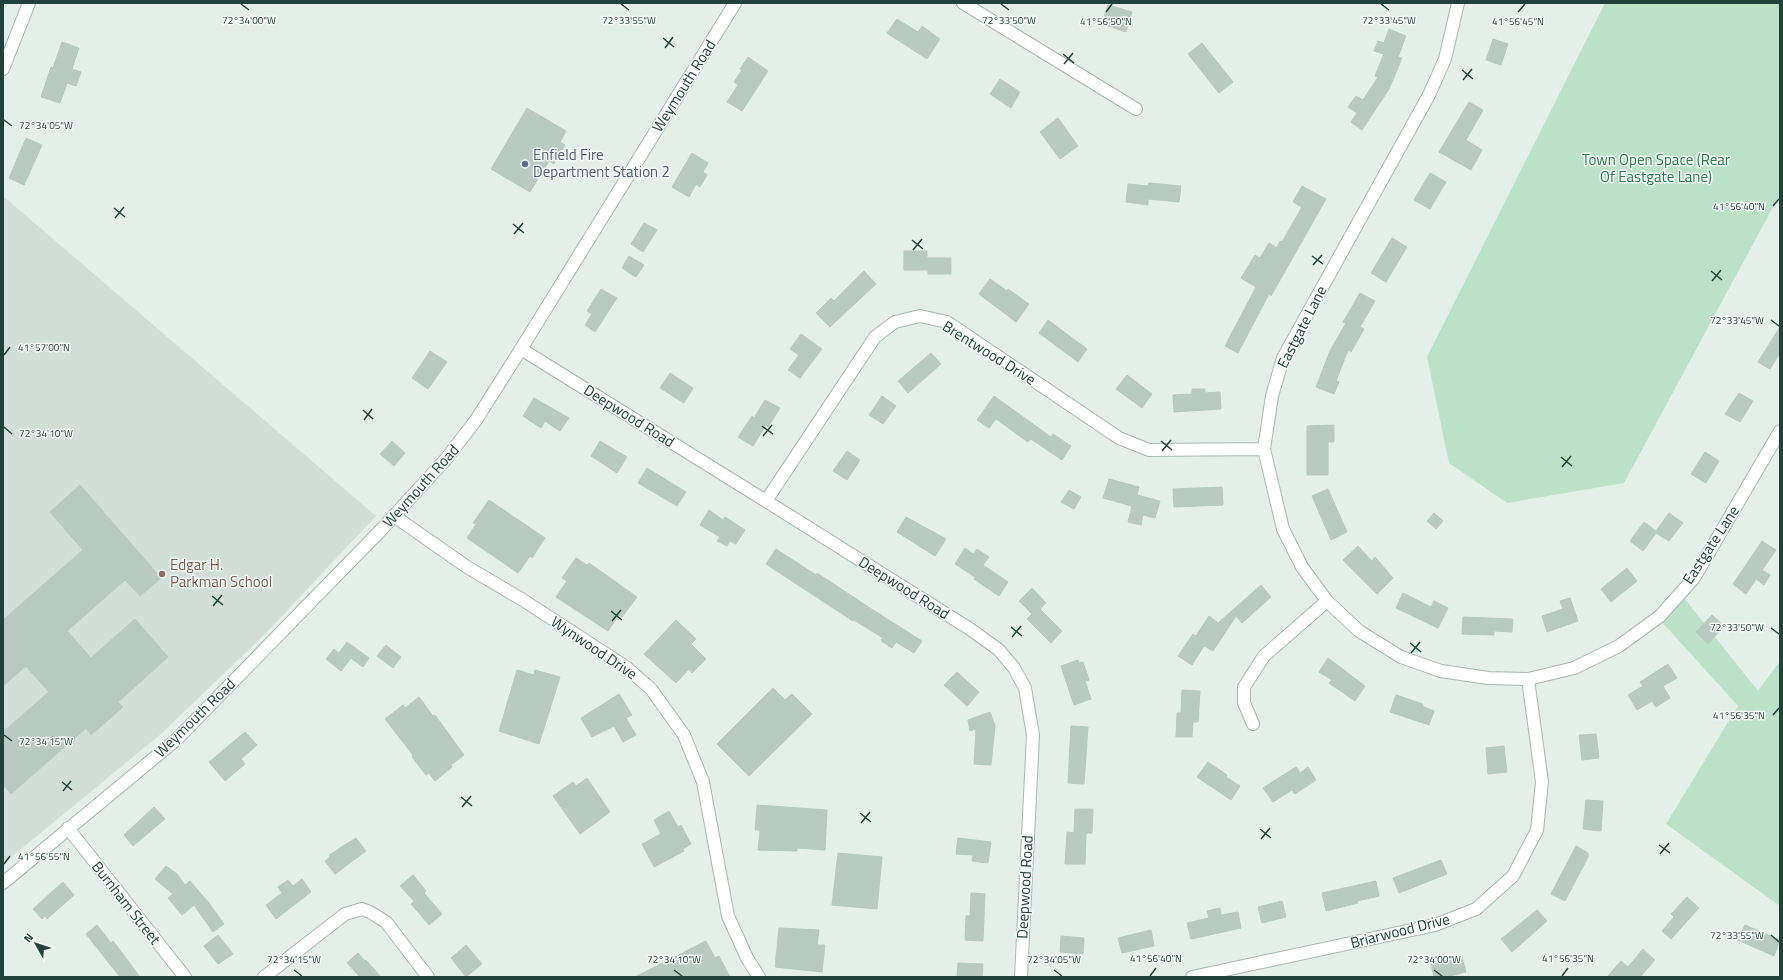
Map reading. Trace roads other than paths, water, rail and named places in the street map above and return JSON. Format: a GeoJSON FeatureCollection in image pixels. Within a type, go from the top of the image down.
{"type":"FeatureCollection","features":[{"type":"Feature","properties":{"kind":"street"},"geometry":{"type":"LineString","coordinates":[[3,69],[29,3]]}},
{"type":"Feature","properties":{"kind":"street","name":"Weymouth Road"},"geometry":{"type":"LineString","coordinates":[[3,883],[176,740],[242,674],[394,516],[446,459],[476,420],[521,349],[735,3]]}},
{"type":"Feature","properties":{"kind":"street"},"geometry":{"type":"LineString","coordinates":[[962,3],[1136,110]]}},
{"type":"Feature","properties":{"kind":"street","name":"Eastgate Lane"},"geometry":{"type":"LineString","coordinates":[[1458,3],[1446,59],[1429,96],[1283,358],[1272,396],[1264,449],[1283,529],[1302,567],[1327,601],[1360,631],[1400,657],[1440,671],[1488,678],[1528,679],[1574,668],[1619,646],[1660,616],[1694,578],[1780,431]]}},
{"type":"Feature","properties":{"kind":"street","name":"Brentwood Drive"},"geometry":{"type":"LineString","coordinates":[[766,501],[875,337],[895,322],[920,316],[947,322],[1119,438],[1149,450],[1264,449]]}},
{"type":"Feature","properties":{"kind":"street","name":"Deepwood Road"},"geometry":{"type":"LineString","coordinates":[[521,349],[766,501],[1000,650],[1018,674],[1025,688],[1033,734],[1021,977]]}},
{"type":"Feature","properties":{"kind":"street","name":"Wynwood Drive"},"geometry":{"type":"LineString","coordinates":[[394,516],[468,567],[626,667],[651,689],[684,735],[703,782],[728,916],[747,958],[759,977]]}},
{"type":"Feature","properties":{"kind":"street"},"geometry":{"type":"LineString","coordinates":[[1253,724],[1244,703],[1244,686],[1264,656],[1327,601]]}},
{"type":"Feature","properties":{"kind":"street","name":"Briarwood Drive"},"geometry":{"type":"LineString","coordinates":[[1192,977],[1435,925],[1476,909],[1513,876],[1537,830],[1542,782],[1528,679]]}},
{"type":"Feature","properties":{"kind":"street","name":"Burnham Street"},"geometry":{"type":"LineString","coordinates":[[68,828],[185,977]]}},
{"type":"Feature","properties":{"kind":"street"},"geometry":{"type":"LineString","coordinates":[[264,977],[345,914],[362,909],[386,922],[428,977]]}},
{"type":"Feature","properties":{"kind":"place","name":"Enfield Fire Department Station 2"},"geometry":{"type":"Point","coordinates":[525,164]}},
{"type":"Feature","properties":{"kind":"place","name":"Edgar H. Parkman School"},"geometry":{"type":"Point","coordinates":[162,574]}},
{"type":"Feature","properties":{"kind":"park label","name":"Town Open Space (Rear Of Eastgate Lane)"},"geometry":{"type":"Point","coordinates":[1656,168]}}]}
